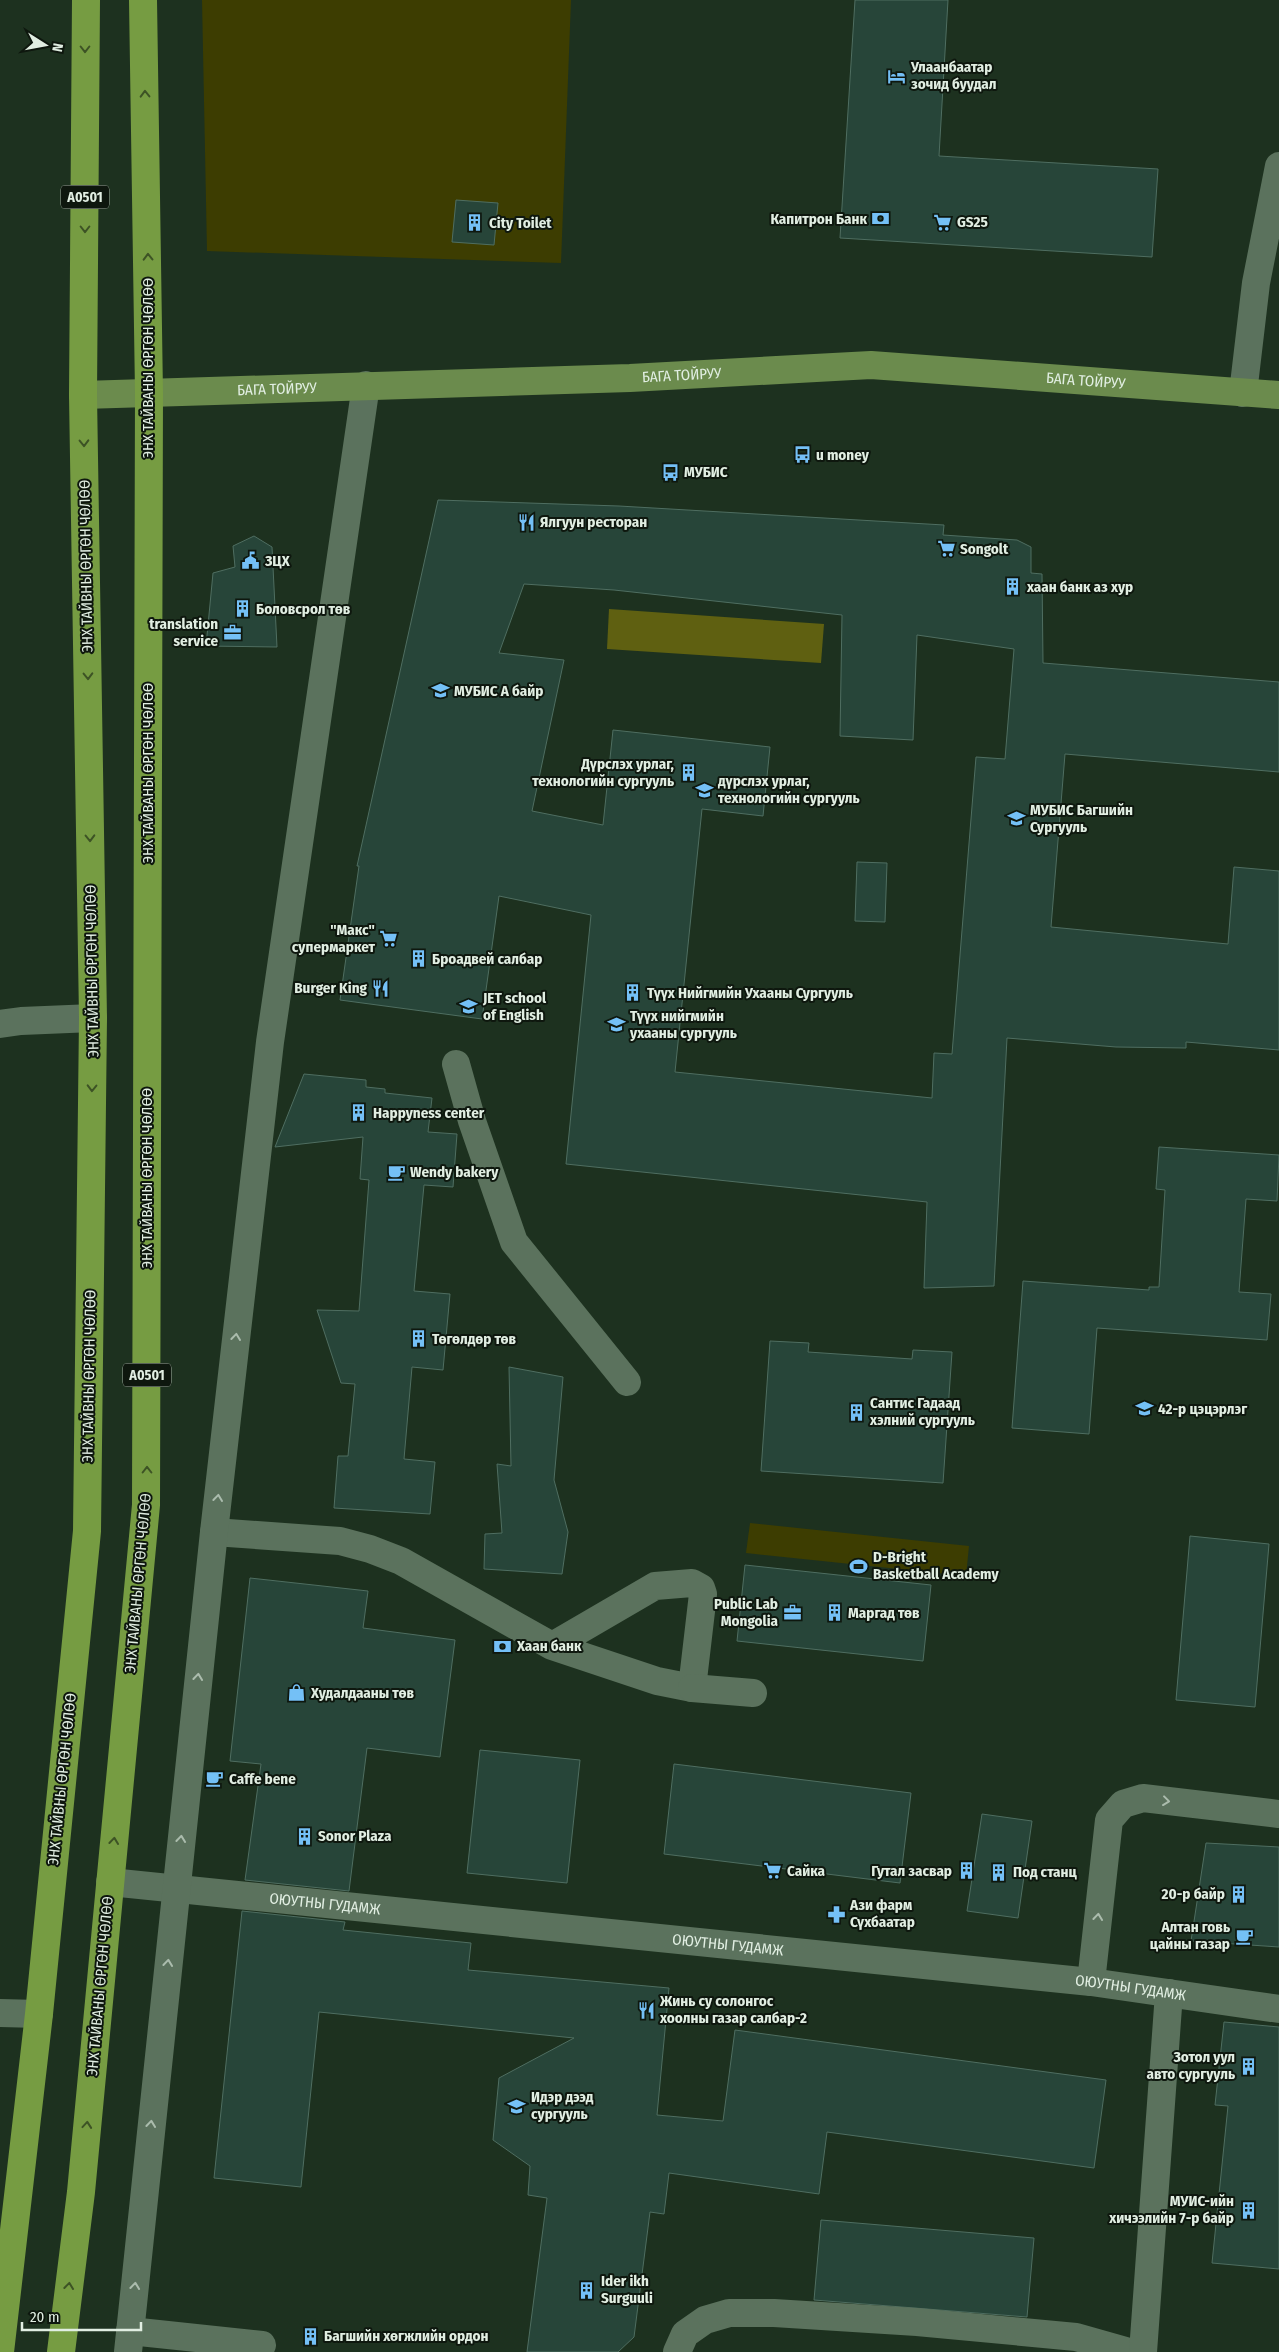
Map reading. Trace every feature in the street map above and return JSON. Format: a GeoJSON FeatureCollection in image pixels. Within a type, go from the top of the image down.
{"type":"FeatureCollection","features":[{"type":"Feature","properties":{"kind":"highway","name":"A0501"},"geometry":{"type":"LineString","coordinates":[[84,395],[86,0]]}},
{"type":"Feature","properties":{"kind":"highway","name":"ЭНХ ТАЙВАНЫ ӨРГӨН ЧӨЛӨӨ"},"geometry":{"type":"LineString","coordinates":[[61,2352],[81,2192],[146,1505],[149,393],[143,0]]}},
{"type":"Feature","properties":{"kind":"highway","name":"ЭНХ ТАЙВНЫ ӨРГӨН ЧӨЛӨӨ"},"geometry":{"type":"LineString","coordinates":[[0,2352],[39,2014],[87,1532],[93,1018],[84,395]]}},
{"type":"Feature","properties":{"kind":"main road","name":"БАГА ТОЙРУУ"},"geometry":{"type":"LineString","coordinates":[[84,395],[630,378],[871,365],[1279,395]]}},
{"type":"Feature","properties":{"kind":"street"},"geometry":{"type":"LineString","coordinates":[[1243,393],[1256,283],[1279,166]]}},
{"type":"Feature","properties":{"kind":"street"},"geometry":{"type":"LineString","coordinates":[[262,2345],[129,2341],[214,1532],[270,1042],[366,386]]}},
{"type":"Feature","properties":{"kind":"street"},"geometry":{"type":"LineString","coordinates":[[0,1024],[21,1021],[93,1018]]}},
{"type":"Feature","properties":{"kind":"street"},"geometry":{"type":"LineString","coordinates":[[456,1064],[472,1121],[514,1242],[626,1382]]}},
{"type":"Feature","properties":{"kind":"street"},"geometry":{"type":"LineString","coordinates":[[214,1532],[340,1541],[370,1549],[402,1562],[552,1646],[657,1681],[692,1688],[753,1693]]}},
{"type":"Feature","properties":{"kind":"street"},"geometry":{"type":"LineString","coordinates":[[552,1646],[655,1586],[692,1583],[701,1588],[703,1594],[692,1688]]}},
{"type":"Feature","properties":{"kind":"street"},"geometry":{"type":"LineString","coordinates":[[1091,1982],[1109,1820],[1123,1804],[1143,1798],[1279,1814]]}},
{"type":"Feature","properties":{"kind":"street","name":"ОЮУТНЫ ГУДАМЖ"},"geometry":{"type":"LineString","coordinates":[[110,1882],[176,1887],[1091,1982],[1279,2009]]}},
{"type":"Feature","properties":{"kind":"street"},"geometry":{"type":"LineString","coordinates":[[1143,2352],[1169,1993]]}},
{"type":"Feature","properties":{"kind":"street"},"geometry":{"type":"LineString","coordinates":[[0,2013],[39,2014]]}},
{"type":"Feature","properties":{"kind":"street"},"geometry":{"type":"LineString","coordinates":[[677,2352],[685,2334],[705,2320],[729,2313],[774,2313],[917,2322],[1076,2338],[1129,2352]]}},
{"type":"Feature","properties":{"kind":"shaded area"},"geometry":{"type":"Polygon","coordinates":[[[202,0],[571,0],[561,263],[207,251],[202,0]]]}},
{"type":"Feature","properties":{"kind":"shaded area"},"geometry":{"type":"Polygon","coordinates":[[[609,609],[824,624],[821,663],[607,649],[609,609]]]}},
{"type":"Feature","properties":{"kind":"shaded area"},"geometry":{"type":"Polygon","coordinates":[[[750,1523],[969,1546],[966,1576],[746,1553],[750,1523]]]}},
{"type":"Feature","properties":{"kind":"building","name":"Улаанбаатар зочид буудал"},"geometry":{"type":"Polygon","coordinates":[[[855,0],[948,0],[939,156],[1158,169],[1152,257],[840,238],[855,0]]]}},
{"type":"Feature","properties":{"kind":"building","name":"City Toilet"},"geometry":{"type":"Polygon","coordinates":[[[456,200],[498,203],[494,245],[452,242],[456,200]]]}},
{"type":"Feature","properties":{"kind":"building"},"geometry":{"type":"Polygon","coordinates":[[[438,500],[619,506],[944,525],[943,535],[1017,540],[1031,547],[1031,573],[1042,574],[1043,663],[1279,682],[1279,772],[1065,754],[1051,927],[1228,944],[1234,867],[1279,871],[1279,1050],[1186,1042],[1186,1048],[1116,1047],[1007,1038],[994,1286],[924,1288],[927,1202],[566,1164],[591,915],[499,896],[482,1019],[340,1000],[359,866],[357,866],[438,500]],[[524,584],[499,653],[564,660],[532,811],[603,825],[613,730],[770,747],[763,816],[702,809],[675,1072],[932,1098],[934,1053],[952,1054],[976,757],[1005,759],[1014,649],[917,635],[913,740],[840,736],[842,615],[614,590],[524,584]]]}},
{"type":"Feature","properties":{"kind":"building","name":"Боловсрол төв"},"geometry":{"type":"Polygon","coordinates":[[[254,536],[272,547],[277,647],[206,646],[213,573],[235,567],[233,546],[254,536]]]}},
{"type":"Feature","properties":{"kind":"building"},"geometry":{"type":"Polygon","coordinates":[[[857,862],[887,863],[885,922],[855,921],[857,862]]]}},
{"type":"Feature","properties":{"kind":"building","name":"Төгөлдөр төв"},"geometry":{"type":"Polygon","coordinates":[[[304,1074],[366,1080],[366,1087],[385,1089],[385,1093],[432,1098],[428,1132],[457,1134],[453,1187],[424,1185],[414,1291],[450,1294],[443,1370],[412,1367],[404,1459],[435,1462],[430,1514],[334,1508],[338,1456],[348,1456],[355,1384],[341,1383],[317,1310],[359,1311],[369,1180],[360,1179],[363,1137],[275,1147],[304,1074]]]}},
{"type":"Feature","properties":{"kind":"building"},"geometry":{"type":"Polygon","coordinates":[[[1159,1147],[1279,1155],[1277,1201],[1246,1199],[1239,1292],[1271,1294],[1267,1340],[1097,1328],[1089,1434],[1012,1428],[1023,1281],[1149,1290],[1149,1287],[1159,1287],[1165,1190],[1156,1189],[1159,1147]]]}},
{"type":"Feature","properties":{"kind":"building","name":"Сантис Гадаад хэлний сургууль"},"geometry":{"type":"Polygon","coordinates":[[[770,1341],[809,1343],[808,1352],[912,1359],[913,1350],[952,1352],[943,1483],[761,1471],[770,1341]]]}},
{"type":"Feature","properties":{"kind":"building"},"geometry":{"type":"Polygon","coordinates":[[[509,1367],[563,1377],[554,1480],[568,1532],[562,1574],[484,1569],[485,1534],[502,1533],[497,1464],[511,1466],[509,1367]]]}},
{"type":"Feature","properties":{"kind":"building"},"geometry":{"type":"Polygon","coordinates":[[[1190,1536],[1269,1544],[1255,1707],[1176,1700],[1190,1536]]]}},
{"type":"Feature","properties":{"kind":"building","name":"Маргад төв"},"geometry":{"type":"Polygon","coordinates":[[[745,1565],[931,1585],[923,1661],[737,1641],[745,1565]]]}},
{"type":"Feature","properties":{"kind":"building"},"geometry":{"type":"Polygon","coordinates":[[[250,1578],[368,1591],[363,1628],[455,1640],[440,1757],[367,1748],[349,1891],[245,1880],[261,1764],[230,1761],[250,1578]]]}},
{"type":"Feature","properties":{"kind":"building"},"geometry":{"type":"Polygon","coordinates":[[[480,1750],[580,1760],[567,1883],[467,1873],[480,1750]]]}},
{"type":"Feature","properties":{"kind":"building"},"geometry":{"type":"Polygon","coordinates":[[[674,1764],[911,1793],[900,1883],[664,1854],[674,1764]]]}},
{"type":"Feature","properties":{"kind":"building","name":"Под станц"},"geometry":{"type":"Polygon","coordinates":[[[982,1814],[1032,1821],[1018,1918],[967,1911],[982,1814]]]}},
{"type":"Feature","properties":{"kind":"building","name":"20-p байр"},"geometry":{"type":"Polygon","coordinates":[[[1206,1843],[1279,1847],[1279,1947],[1191,1941],[1206,1843]]]}},
{"type":"Feature","properties":{"kind":"building"},"geometry":{"type":"Polygon","coordinates":[[[242,1911],[345,1922],[343,1930],[471,1943],[468,1970],[669,1988],[657,2115],[723,2121],[735,2030],[1106,2080],[1094,2168],[827,2132],[819,2194],[669,2173],[664,2214],[650,2212],[634,2337],[618,2352],[527,2352],[547,2198],[528,2195],[530,2166],[493,2140],[499,2078],[574,2038],[319,2012],[301,2187],[214,2178],[242,1911]]]}},
{"type":"Feature","properties":{"kind":"building"},"geometry":{"type":"Polygon","coordinates":[[[1224,2022],[1279,2027],[1279,2269],[1212,2263],[1228,2106],[1215,2105],[1224,2022]]]}},
{"type":"Feature","properties":{"kind":"building"},"geometry":{"type":"Polygon","coordinates":[[[821,2220],[1034,2238],[1027,2317],[814,2300],[821,2220]]]}},
{"type":"Feature","properties":{"kind":"place","name":"Улаанбаатар зочид буудал"},"geometry":{"type":"Point","coordinates":[897,76]}},
{"type":"Feature","properties":{"kind":"place","name":"Капитрон Банк"},"geometry":{"type":"Point","coordinates":[881,219]}},
{"type":"Feature","properties":{"kind":"place","name":"GS25"},"geometry":{"type":"Point","coordinates":[943,222]}},
{"type":"Feature","properties":{"kind":"place","name":"City Toilet"},"geometry":{"type":"Point","coordinates":[475,223]}},
{"type":"Feature","properties":{"kind":"place","name":"u money"},"geometry":{"type":"Point","coordinates":[802,455]}},
{"type":"Feature","properties":{"kind":"place","name":"МУБИС"},"geometry":{"type":"Point","coordinates":[670,472]}},
{"type":"Feature","properties":{"kind":"place","name":"Ялгуун ресторан"},"geometry":{"type":"Point","coordinates":[526,522]}},
{"type":"Feature","properties":{"kind":"place","name":"Songolt"},"geometry":{"type":"Point","coordinates":[946,549]}},
{"type":"Feature","properties":{"kind":"place","name":"ЗЦХ"},"geometry":{"type":"Point","coordinates":[251,561]}},
{"type":"Feature","properties":{"kind":"place","name":"хаан банк аз хур"},"geometry":{"type":"Point","coordinates":[1013,587]}},
{"type":"Feature","properties":{"kind":"place","name":"Боловсрол төв"},"geometry":{"type":"Point","coordinates":[242,609]}},
{"type":"Feature","properties":{"kind":"place","name":"translation service"},"geometry":{"type":"Point","coordinates":[232,633]}},
{"type":"Feature","properties":{"kind":"place","name":"МУБИС А байр"},"geometry":{"type":"Point","coordinates":[440,691]}},
{"type":"Feature","properties":{"kind":"place","name":"Дүрслэх урлаг, технологийн сургууль"},"geometry":{"type":"Point","coordinates":[688,773]}},
{"type":"Feature","properties":{"kind":"place","name":"дүрслэх урлаг, технологийн сургууль"},"geometry":{"type":"Point","coordinates":[704,790]}},
{"type":"Feature","properties":{"kind":"place","name":"МУБИС Багшийн Сургууль"},"geometry":{"type":"Point","coordinates":[1016,819]}},
{"type":"Feature","properties":{"kind":"place","name":"\"Макс\" супермаркет"},"geometry":{"type":"Point","coordinates":[389,939]}},
{"type":"Feature","properties":{"kind":"place","name":"Броадвей салбар"},"geometry":{"type":"Point","coordinates":[418,959]}},
{"type":"Feature","properties":{"kind":"place","name":"Burger King"},"geometry":{"type":"Point","coordinates":[381,988]}},
{"type":"Feature","properties":{"kind":"place","name":"Түүх Нийгмийн Ухааны Сургууль"},"geometry":{"type":"Point","coordinates":[633,993]}},
{"type":"Feature","properties":{"kind":"place","name":"JET school of English"},"geometry":{"type":"Point","coordinates":[469,1007]}},
{"type":"Feature","properties":{"kind":"place","name":"Түүх нийгмийн ухааны сургууль"},"geometry":{"type":"Point","coordinates":[616,1025]}},
{"type":"Feature","properties":{"kind":"place","name":"Happyness center"},"geometry":{"type":"Point","coordinates":[359,1113]}},
{"type":"Feature","properties":{"kind":"place","name":"Wendy bakery"},"geometry":{"type":"Point","coordinates":[396,1172]}},
{"type":"Feature","properties":{"kind":"place","name":"Төгөлдөр төв"},"geometry":{"type":"Point","coordinates":[418,1339]}},
{"type":"Feature","properties":{"kind":"place","name":"42-р цэцэрлэг"},"geometry":{"type":"Point","coordinates":[1144,1409]}},
{"type":"Feature","properties":{"kind":"place","name":"Сантис Гадаад хэлний сургууль"},"geometry":{"type":"Point","coordinates":[856,1412]}},
{"type":"Feature","properties":{"kind":"place","name":"D-Bright Basketball Academy"},"geometry":{"type":"Point","coordinates":[859,1566]}},
{"type":"Feature","properties":{"kind":"place","name":"Public Lab Mongolia"},"geometry":{"type":"Point","coordinates":[792,1613]}},
{"type":"Feature","properties":{"kind":"place","name":"Маргад төв"},"geometry":{"type":"Point","coordinates":[834,1613]}},
{"type":"Feature","properties":{"kind":"place","name":"Хаан банк"},"geometry":{"type":"Point","coordinates":[503,1646]}},
{"type":"Feature","properties":{"kind":"place","name":"Худалдааны төв"},"geometry":{"type":"Point","coordinates":[297,1693]}},
{"type":"Feature","properties":{"kind":"place","name":"Caffe bene"},"geometry":{"type":"Point","coordinates":[215,1779]}},
{"type":"Feature","properties":{"kind":"place","name":"Sonor Plaza"},"geometry":{"type":"Point","coordinates":[304,1836]}},
{"type":"Feature","properties":{"kind":"place","name":"Сайка"},"geometry":{"type":"Point","coordinates":[773,1871]}},
{"type":"Feature","properties":{"kind":"place","name":"Гутал засвар"},"geometry":{"type":"Point","coordinates":[966,1871]}},
{"type":"Feature","properties":{"kind":"place","name":"Под станц"},"geometry":{"type":"Point","coordinates":[999,1872]}},
{"type":"Feature","properties":{"kind":"place","name":"20-p байр"},"geometry":{"type":"Point","coordinates":[1239,1894]}},
{"type":"Feature","properties":{"kind":"place","name":"Ази фарм Сүхбаатар"},"geometry":{"type":"Point","coordinates":[836,1914]}},
{"type":"Feature","properties":{"kind":"place","name":"Алтан говь цайны газар"},"geometry":{"type":"Point","coordinates":[1244,1936]}},
{"type":"Feature","properties":{"kind":"place","name":"Жинь су солонгос хоолны газар салбар-2"},"geometry":{"type":"Point","coordinates":[646,2010]}},
{"type":"Feature","properties":{"kind":"place","name":"Зотол уул авто сургууль"},"geometry":{"type":"Point","coordinates":[1249,2066]}},
{"type":"Feature","properties":{"kind":"place","name":"Идэр дээд сургууль"},"geometry":{"type":"Point","coordinates":[517,2106]}},
{"type":"Feature","properties":{"kind":"place","name":"МУИС-ийн хичээлийн 7-р байр"},"geometry":{"type":"Point","coordinates":[1248,2210]}},
{"type":"Feature","properties":{"kind":"place","name":"Ider ikh Surguuli"},"geometry":{"type":"Point","coordinates":[587,2290]}},
{"type":"Feature","properties":{"kind":"place","name":"Багшийн хөгжлийн ордон"},"geometry":{"type":"Point","coordinates":[310,2336]}}]}
